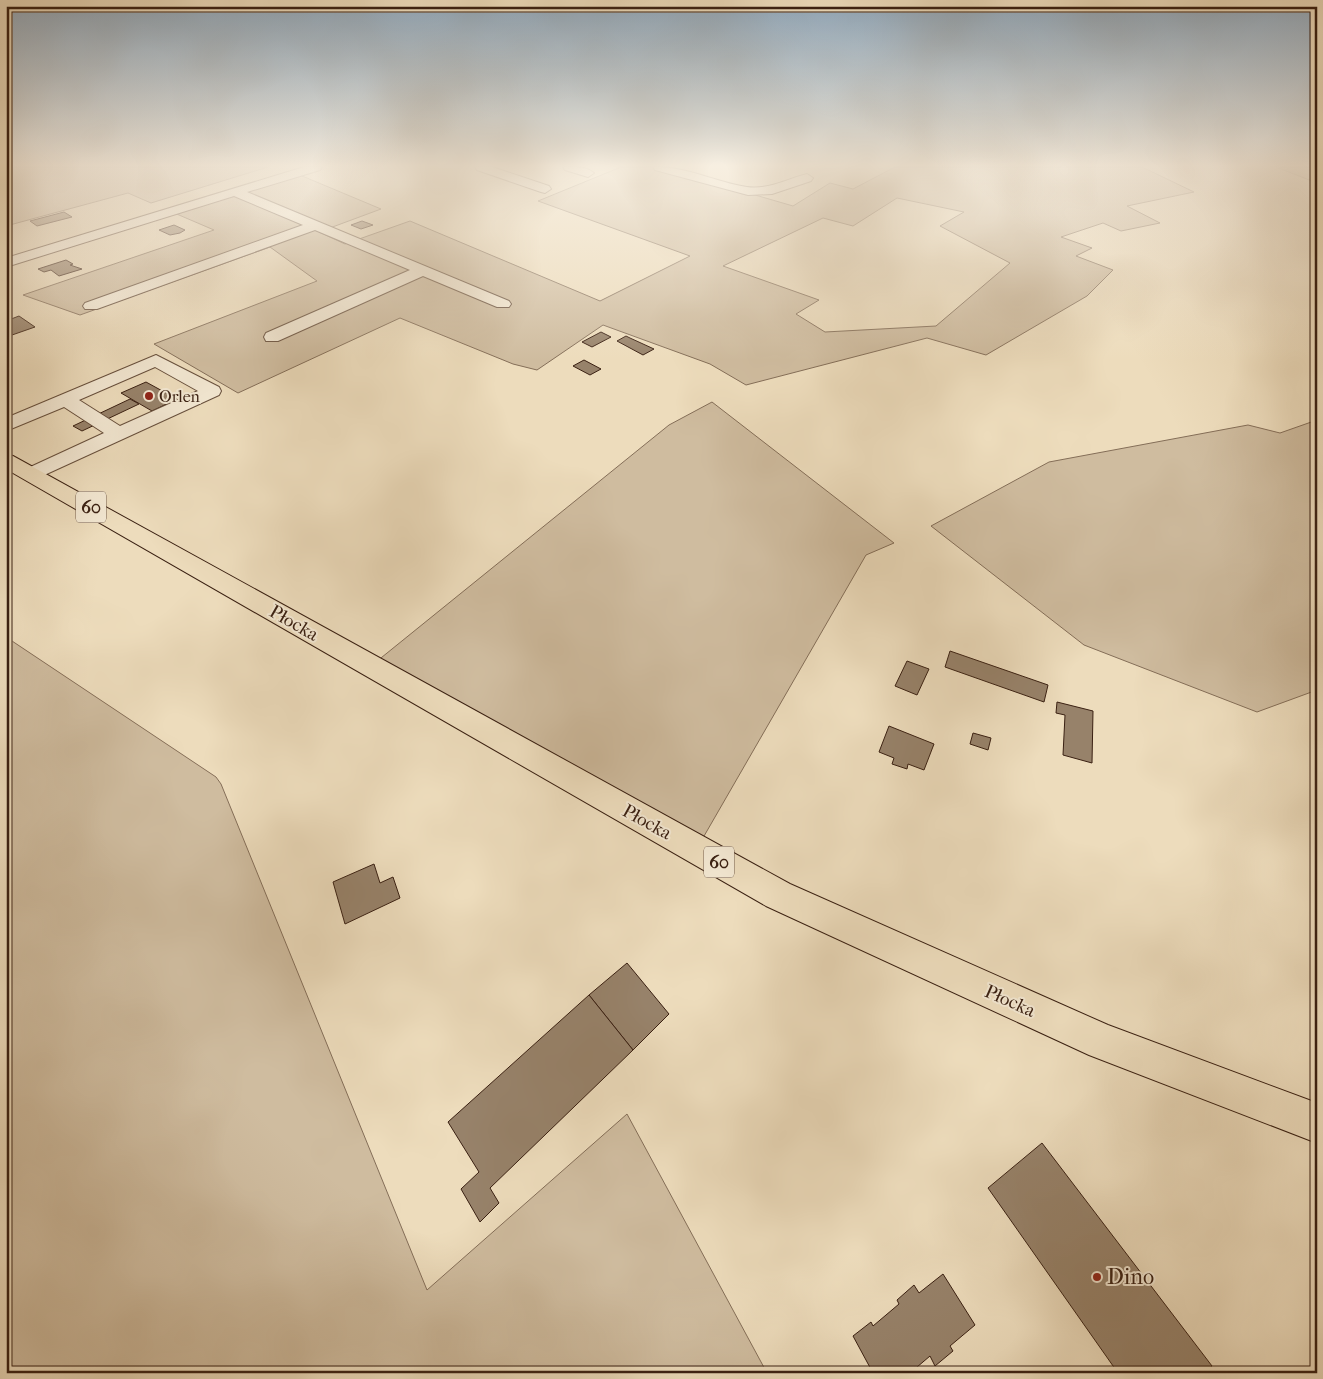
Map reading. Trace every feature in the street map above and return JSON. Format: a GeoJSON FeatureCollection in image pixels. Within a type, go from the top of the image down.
{"type":"FeatureCollection","features":[{"type":"Feature","properties":{"kind":"main road","name":"Płocka"},"geometry":{"type":"LineString","coordinates":[[6,460],[33,473],[778,895],[1102,1042],[1317,1123]]}},
{"type":"Feature","properties":{"kind":"street"},"geometry":{"type":"LineString","coordinates":[[6,263],[108,231]]}},
{"type":"Feature","properties":{"kind":"street"},"geometry":{"type":"LineString","coordinates":[[91,306],[299,231]]}},
{"type":"Feature","properties":{"kind":"street"},"geometry":{"type":"LineString","coordinates":[[332,231],[503,304]]}},
{"type":"Feature","properties":{"kind":"street"},"geometry":{"type":"LineString","coordinates":[[272,337],[423,270]]}},
{"type":"Feature","properties":{"kind":"street"},"geometry":{"type":"LineString","coordinates":[[6,425],[156,360],[212,391],[33,473]]}},
{"type":"Feature","properties":{"kind":"street"},"geometry":{"type":"LineString","coordinates":[[65,399],[119,434]]}},
{"type":"Feature","properties":{"kind":"shaded area"},"geometry":{"type":"Polygon","coordinates":[[[210,231],[321,231],[319,232],[345,244],[381,231],[435,231],[600,301],[690,256],[622,231],[795,231],[723,266],[819,300],[796,314],[825,332],[936,326],[1010,263],[950,231],[1078,231],[1061,237],[1092,248],[1076,256],[1113,270],[1087,296],[986,355],[927,338],[746,385],[710,364],[603,325],[537,370],[513,364],[400,318],[238,393],[154,344],[317,281],[270,247],[80,315],[23,295],[210,231]]]}},
{"type":"Feature","properties":{"kind":"shaded area"},"geometry":{"type":"Polygon","coordinates":[[[712,402],[894,543],[866,555],[696,850],[371,666],[669,425],[712,402]]]}},
{"type":"Feature","properties":{"kind":"shaded area"},"geometry":{"type":"Polygon","coordinates":[[[1317,420],[1317,690],[1257,712],[1084,645],[931,526],[1049,462],[1248,425],[1280,433],[1317,420]]]}},
{"type":"Feature","properties":{"kind":"shaded area"},"geometry":{"type":"Polygon","coordinates":[[[6,637],[216,777],[221,784],[427,1290],[627,1114],[767,1373],[6,1373],[6,637]]]}},
{"type":"Feature","properties":{"kind":"building"},"geometry":{"type":"Polygon","coordinates":[[[162,231],[183,231],[180,233],[170,235],[162,231]]]}},
{"type":"Feature","properties":{"kind":"building"},"geometry":{"type":"Polygon","coordinates":[[[66,260],[73,264],[70,265],[82,269],[59,276],[51,270],[44,272],[38,269],[66,260]]]}},
{"type":"Feature","properties":{"kind":"building"},"geometry":{"type":"Polygon","coordinates":[[[19,316],[35,327],[12,335],[6,331],[6,321],[19,316]]]}},
{"type":"Feature","properties":{"kind":"building"},"geometry":{"type":"Polygon","coordinates":[[[601,332],[611,337],[592,347],[582,342],[601,332]]]}},
{"type":"Feature","properties":{"kind":"building"},"geometry":{"type":"Polygon","coordinates":[[[626,336],[654,349],[643,355],[617,341],[626,336]]]}},
{"type":"Feature","properties":{"kind":"building"},"geometry":{"type":"Polygon","coordinates":[[[584,360],[601,369],[590,375],[573,366],[584,360]]]}},
{"type":"Feature","properties":{"kind":"building","name":"Orlen"},"geometry":{"type":"Polygon","coordinates":[[[146,382],[177,399],[152,411],[121,393],[146,382]]]}},
{"type":"Feature","properties":{"kind":"building"},"geometry":{"type":"Polygon","coordinates":[[[130,399],[139,404],[82,431],[73,426],[130,399]]]}},
{"type":"Feature","properties":{"kind":"building"},"geometry":{"type":"Polygon","coordinates":[[[950,651],[1048,685],[1044,702],[945,667],[950,651]]]}},
{"type":"Feature","properties":{"kind":"building"},"geometry":{"type":"Polygon","coordinates":[[[907,661],[929,669],[917,695],[895,686],[907,661]]]}},
{"type":"Feature","properties":{"kind":"building"},"geometry":{"type":"Polygon","coordinates":[[[1057,702],[1093,711],[1092,763],[1063,755],[1065,715],[1056,713],[1057,702]]]}},
{"type":"Feature","properties":{"kind":"building"},"geometry":{"type":"Polygon","coordinates":[[[889,726],[934,744],[924,770],[908,764],[907,769],[892,764],[894,758],[879,752],[889,726]]]}},
{"type":"Feature","properties":{"kind":"building"},"geometry":{"type":"Polygon","coordinates":[[[973,733],[991,738],[988,750],[970,744],[973,733]]]}},
{"type":"Feature","properties":{"kind":"building"},"geometry":{"type":"Polygon","coordinates":[[[374,864],[380,883],[393,877],[400,898],[345,924],[333,882],[374,864]]]}},
{"type":"Feature","properties":{"kind":"building"},"geometry":{"type":"Polygon","coordinates":[[[627,963],[669,1014],[633,1050],[589,995],[627,963]]]}},
{"type":"Feature","properties":{"kind":"building"},"geometry":{"type":"Polygon","coordinates":[[[589,995],[633,1050],[490,1188],[499,1203],[480,1222],[461,1189],[479,1172],[448,1122],[589,995]]]}},
{"type":"Feature","properties":{"kind":"building","name":"Dino"},"geometry":{"type":"Polygon","coordinates":[[[1042,1143],[1212,1366],[1205,1373],[1118,1373],[988,1188],[1042,1143]]]}},
{"type":"Feature","properties":{"kind":"building"},"geometry":{"type":"Polygon","coordinates":[[[943,1274],[975,1325],[950,1346],[953,1351],[935,1366],[930,1356],[910,1373],[873,1373],[853,1336],[871,1322],[873,1326],[899,1304],[897,1300],[914,1285],[919,1293],[943,1274]]]}},
{"type":"Feature","properties":{"kind":"place","name":"Orlen"},"geometry":{"type":"Point","coordinates":[149,396]}},
{"type":"Feature","properties":{"kind":"place","name":"Dino"},"geometry":{"type":"Point","coordinates":[1097,1277]}}]}
